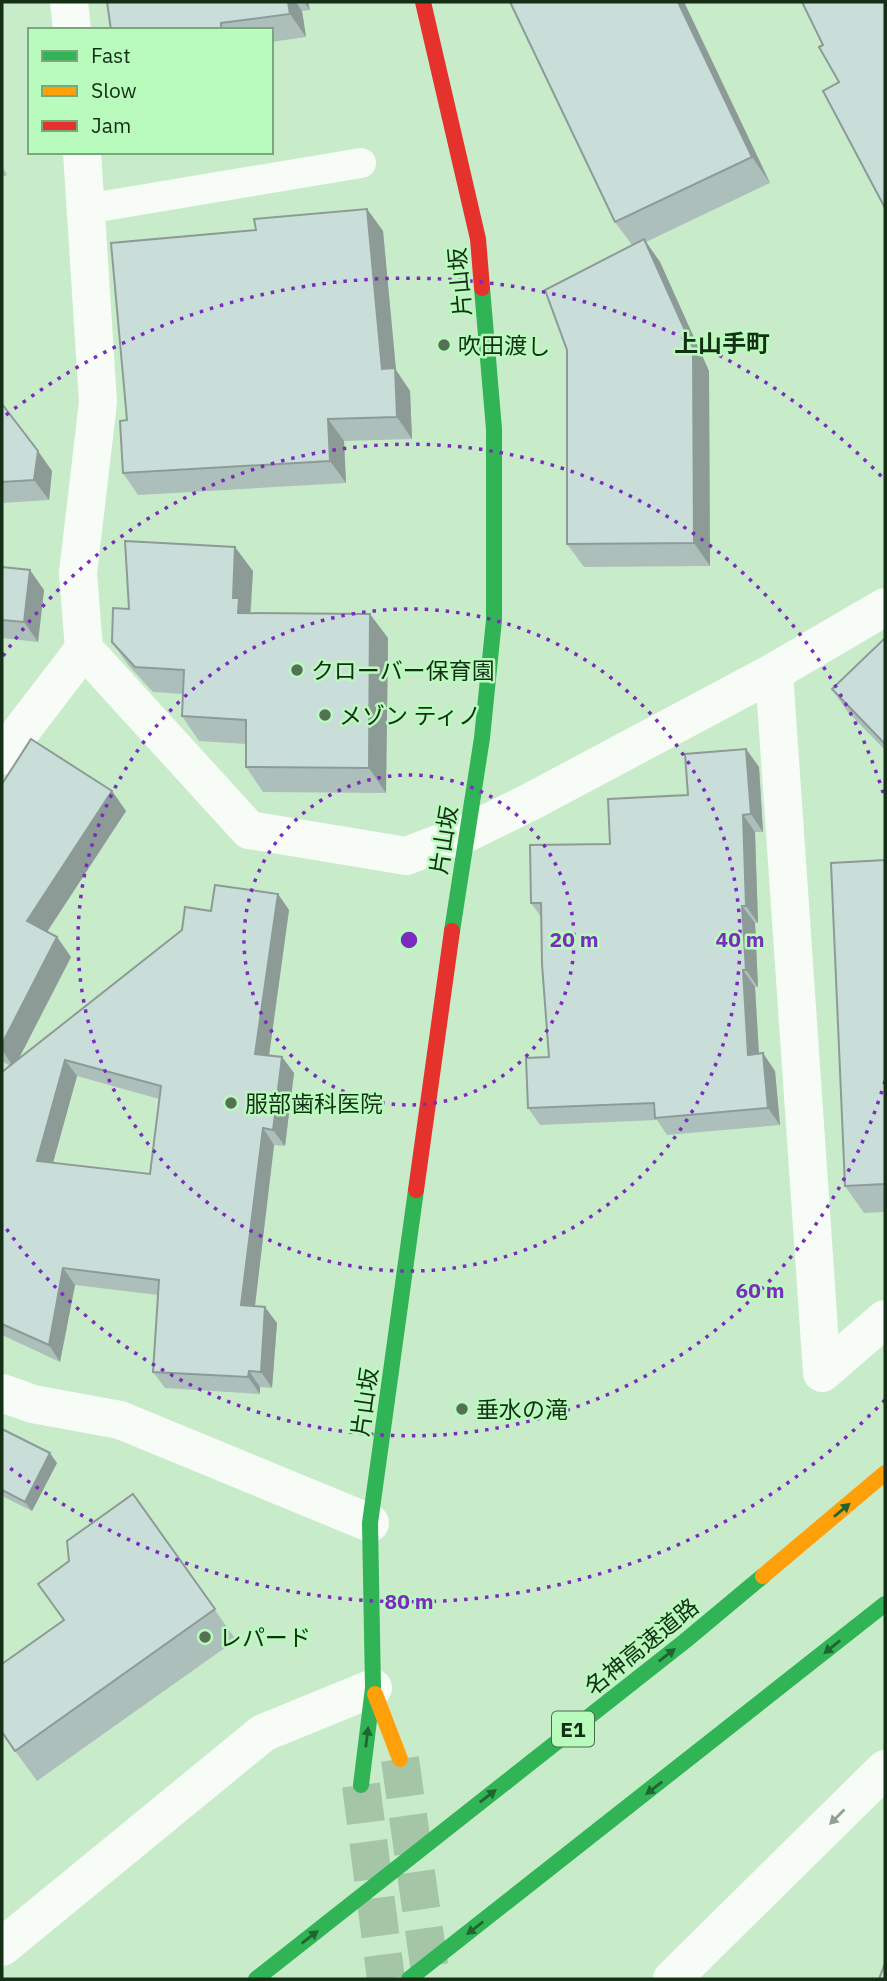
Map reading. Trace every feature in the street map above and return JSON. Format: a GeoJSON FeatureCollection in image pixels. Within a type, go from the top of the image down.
{"type":"FeatureCollection","features":[{"type":"Feature","properties":{"kind":"main road","name":"片山坂"},"geometry":{"type":"LineString","coordinates":[[361,1785],[373,1688],[370,1523],[456,901],[482,738],[494,620],[494,429],[478,239],[423,2]]}},
{"type":"Feature","properties":{"kind":"main road","name":"名神高速道路"},"geometry":{"type":"LineString","coordinates":[[256,1979],[685,1641],[885,1473]]}},
{"type":"Feature","properties":{"kind":"main road"},"geometry":{"type":"LineString","coordinates":[[409,1979],[885,1604]]}},
{"type":"Feature","properties":{"kind":"main road","name":"片山坂"},"geometry":{"type":"LineString","coordinates":[[373,1688],[400,1759]]}},
{"type":"Feature","properties":{"kind":"street"},"geometry":{"type":"LineString","coordinates":[[69,2],[72,28]]}},
{"type":"Feature","properties":{"kind":"street"},"geometry":{"type":"LineString","coordinates":[[82,154],[98,402],[78,573],[84,649],[249,830],[406,856],[467,833],[532,801],[775,672],[885,607]]}},
{"type":"Feature","properties":{"kind":"street"},"geometry":{"type":"LineString","coordinates":[[2,756],[84,649]]}},
{"type":"Feature","properties":{"kind":"street"},"geometry":{"type":"LineString","coordinates":[[775,672],[822,1373],[885,1319]]}},
{"type":"Feature","properties":{"kind":"street"},"geometry":{"type":"LineString","coordinates":[[2,1393],[33,1404],[120,1419],[370,1523]]}},
{"type":"Feature","properties":{"kind":"street"},"geometry":{"type":"LineString","coordinates":[[2,1947],[263,1733],[373,1688]]}},
{"type":"Feature","properties":{"kind":"street"},"geometry":{"type":"LineString","coordinates":[[672,1979],[885,1769]]}},
{"type":"Feature","properties":{"kind":"lane"},"geometry":{"type":"LineString","coordinates":[[86,209],[361,163]]}},
{"type":"Feature","properties":{"kind":"building"},"geometry":{"type":"Polygon","coordinates":[[[107,2],[288,2],[290,14],[221,23],[221,28],[111,28],[107,2]]]}},
{"type":"Feature","properties":{"kind":"building"},"geometry":{"type":"Polygon","coordinates":[[[510,2],[678,2],[752,157],[615,222],[510,2]]]}},
{"type":"Feature","properties":{"kind":"building"},"geometry":{"type":"Polygon","coordinates":[[[802,2],[885,2],[885,208],[823,91],[839,82],[819,47],[823,45],[802,2]]]}},
{"type":"Feature","properties":{"kind":"building"},"geometry":{"type":"Polygon","coordinates":[[[367,209],[382,369],[395,368],[397,417],[328,419],[330,461],[123,473],[120,421],[127,420],[111,243],[256,230],[254,219],[367,209]]]}},
{"type":"Feature","properties":{"kind":"building"},"geometry":{"type":"Polygon","coordinates":[[[644,239],[693,348],[694,543],[567,544],[567,350],[545,290],[644,239]]]}},
{"type":"Feature","properties":{"kind":"building"},"geometry":{"type":"Polygon","coordinates":[[[2,404],[38,451],[34,480],[2,482],[2,404]]]}},
{"type":"Feature","properties":{"kind":"building"},"geometry":{"type":"Polygon","coordinates":[[[125,541],[235,547],[233,598],[239,598],[238,613],[370,614],[369,768],[246,767],[246,720],[182,716],[184,670],[135,667],[112,642],[113,608],[129,609],[125,541]]]}},
{"type":"Feature","properties":{"kind":"building"},"geometry":{"type":"Polygon","coordinates":[[[2,567],[30,570],[24,622],[2,620],[2,567]]]}},
{"type":"Feature","properties":{"kind":"building"},"geometry":{"type":"Polygon","coordinates":[[[885,638],[885,744],[832,689],[885,638]]]}},
{"type":"Feature","properties":{"kind":"building"},"geometry":{"type":"Polygon","coordinates":[[[31,739],[112,791],[27,921],[57,937],[2,1044],[2,784],[31,739]]]}},
{"type":"Feature","properties":{"kind":"building"},"geometry":{"type":"Polygon","coordinates":[[[746,749],[751,814],[743,815],[746,906],[742,906],[748,1055],[763,1053],[768,1108],[655,1118],[654,1103],[528,1108],[526,1058],[549,1057],[542,964],[541,903],[531,903],[530,845],[610,844],[608,799],[688,795],[685,754],[746,749]]]}},
{"type":"Feature","properties":{"kind":"building"},"geometry":{"type":"Polygon","coordinates":[[[885,860],[885,1184],[845,1186],[831,863],[885,860]]]}},
{"type":"Feature","properties":{"kind":"building"},"geometry":{"type":"Polygon","coordinates":[[[215,885],[278,894],[255,1054],[282,1057],[273,1130],[263,1128],[241,1305],[265,1307],[261,1372],[249,1371],[248,1377],[153,1372],[159,1280],[63,1268],[49,1345],[2,1324],[2,1072],[182,930],[185,907],[211,911],[215,885]],[[65,1060],[37,1161],[150,1174],[161,1086],[65,1060]]]}},
{"type":"Feature","properties":{"kind":"building"},"geometry":{"type":"Polygon","coordinates":[[[2,1429],[50,1453],[25,1502],[2,1490],[2,1429]]]}},
{"type":"Feature","properties":{"kind":"building"},"geometry":{"type":"Polygon","coordinates":[[[133,1494],[215,1609],[15,1751],[2,1732],[2,1664],[64,1620],[38,1584],[69,1561],[67,1541],[133,1494]]]}},
{"type":"Feature","properties":{"kind":"building"},"geometry":{"type":"Polygon","coordinates":[[[885,1963],[885,1979],[879,1979],[885,1963]]]}},
{"type":"Feature","properties":{"kind":"tunnel"},"geometry":{"type":"LineString","coordinates":[[400,1759],[431,1979]]}},
{"type":"Feature","properties":{"kind":"tunnel"},"geometry":{"type":"LineString","coordinates":[[361,1785],[386,1979]]}},
{"type":"Feature","properties":{"kind":"traffic: fast"},"geometry":{"type":"LineString","coordinates":[[452,931],[482,738],[494,620],[494,429],[482,288]]}},
{"type":"Feature","properties":{"kind":"traffic: fast"},"geometry":{"type":"LineString","coordinates":[[361,1785],[373,1688],[370,1523],[416,1190]]}},
{"type":"Feature","properties":{"kind":"traffic: fast"},"geometry":{"type":"LineString","coordinates":[[256,1979],[685,1641],[763,1576]]}},
{"type":"Feature","properties":{"kind":"traffic: fast"},"geometry":{"type":"LineString","coordinates":[[409,1979],[885,1604]]}},
{"type":"Feature","properties":{"kind":"traffic: slow"},"geometry":{"type":"LineString","coordinates":[[763,1576],[885,1473]]}},
{"type":"Feature","properties":{"kind":"traffic: slow"},"geometry":{"type":"LineString","coordinates":[[375,1694],[400,1759]]}},
{"type":"Feature","properties":{"kind":"traffic: jam"},"geometry":{"type":"LineString","coordinates":[[423,2],[478,239],[482,288]]}},
{"type":"Feature","properties":{"kind":"traffic: jam"},"geometry":{"type":"LineString","coordinates":[[416,1190],[452,931]]}},
{"type":"Feature","properties":{"kind":"place","name":"吹田渡し"},"geometry":{"type":"Point","coordinates":[444,345]}},
{"type":"Feature","properties":{"kind":"place","name":"クローバー保育園"},"geometry":{"type":"Point","coordinates":[297,670]}},
{"type":"Feature","properties":{"kind":"place","name":"メゾン ティノ"},"geometry":{"type":"Point","coordinates":[325,715]}},
{"type":"Feature","properties":{"kind":"place","name":"服部歯科医院"},"geometry":{"type":"Point","coordinates":[231,1103]}},
{"type":"Feature","properties":{"kind":"place","name":"垂水の滝"},"geometry":{"type":"Point","coordinates":[462,1409]}},
{"type":"Feature","properties":{"kind":"place","name":"レパード"},"geometry":{"type":"Point","coordinates":[205,1637]}},
{"type":"Feature","properties":{"kind":"district","name":"上山手町"},"geometry":{"type":"Point","coordinates":[722,343]}}]}
